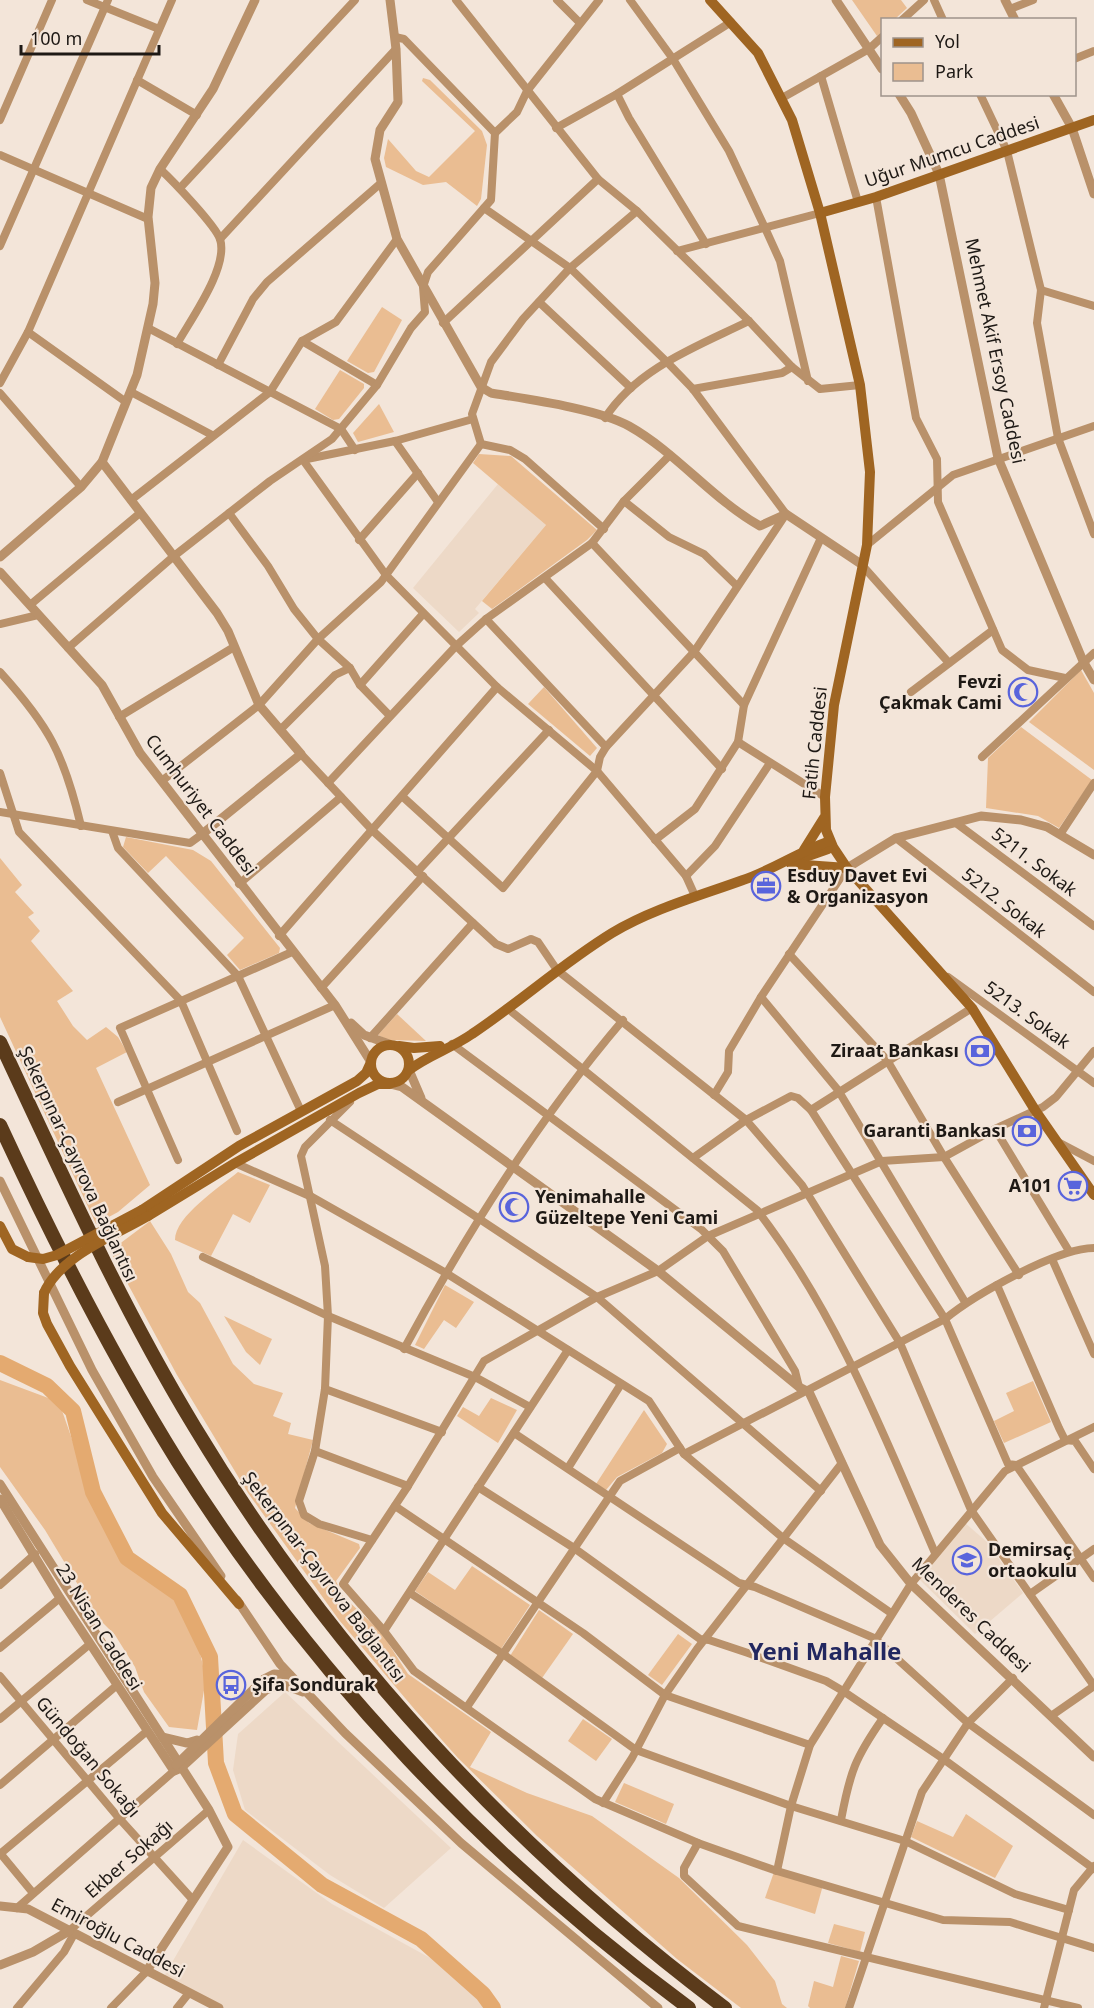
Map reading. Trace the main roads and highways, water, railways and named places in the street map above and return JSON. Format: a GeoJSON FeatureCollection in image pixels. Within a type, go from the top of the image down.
{"type":"FeatureCollection","features":[{"type":"Feature","properties":{"kind":"highway","name":"Şekerpınar-Çayırova Bağlantısı"},"geometry":{"type":"LineString","coordinates":[[0,1042],[78,1212],[141,1333],[194,1426],[240,1499],[339,1634],[422,1732],[527,1841],[622,1927],[724,2008]]}},
{"type":"Feature","properties":{"kind":"highway"},"geometry":{"type":"LineString","coordinates":[[0,1125],[99,1326],[136,1393],[199,1494],[300,1632],[378,1725],[479,1830],[577,1919],[689,2008]]}},
{"type":"Feature","properties":{"kind":"main road","name":"Fatih Caddesi"},"geometry":{"type":"LineString","coordinates":[[710,0],[758,53],[783,98],[820,213],[860,385],[870,472],[867,544],[861,564],[834,705],[824,818],[831,844],[848,868],[972,1008],[1035,1110],[1094,1195]]}},
{"type":"Feature","properties":{"kind":"main road","name":"Uğur Mumcu Caddesi"},"geometry":{"type":"LineString","coordinates":[[820,213],[876,196],[1094,120]]}},
{"type":"Feature","properties":{"kind":"main road"},"geometry":{"type":"LineString","coordinates":[[804,850],[824,818]]}},
{"type":"Feature","properties":{"kind":"main road"},"geometry":{"type":"LineString","coordinates":[[0,1226],[12,1249],[28,1257],[43,1259],[57,1255],[145,1213],[359,1093],[378,1084],[402,1080],[409,1070],[427,1057],[471,1035],[557,970],[621,928],[695,896],[745,880],[804,850],[831,844]]}},
{"type":"Feature","properties":{"kind":"main road"},"geometry":{"type":"LineString","coordinates":[[768,868],[787,864],[831,844]]}},
{"type":"Feature","properties":{"kind":"main road"},"geometry":{"type":"LineString","coordinates":[[787,864],[848,868]]}},
{"type":"Feature","properties":{"kind":"main road"},"geometry":{"type":"LineString","coordinates":[[239,1604],[162,1514],[130,1464],[47,1324],[44,1313],[44,1293],[52,1276],[65,1264],[145,1213],[239,1146],[357,1081],[366,1072],[378,1049],[392,1045],[429,1048],[452,1044]]}},
{"type":"Feature","properties":{"kind":"main road"},"geometry":{"type":"LineString","coordinates":[[392,1045],[407,1054],[409,1070]]}},
{"type":"Feature","properties":{"kind":"main road"},"geometry":{"type":"LineString","coordinates":[[371,1062],[376,1077],[390,1083]]}},
{"type":"Feature","properties":{"kind":"waterway"},"geometry":{"type":"LineString","coordinates":[[0,1363],[47,1386],[73,1411],[93,1492],[127,1558],[180,1595],[210,1657],[216,1763],[235,1814],[322,1885],[421,1939],[483,1994],[493,2008]]}},
{"type":"Feature","properties":{"kind":"place","name":"Fevzi Çakmak Cami"},"geometry":{"type":"Point","coordinates":[1023,692]}},
{"type":"Feature","properties":{"kind":"place","name":"Esduy Davet Evi & Organizasyon"},"geometry":{"type":"Point","coordinates":[766,886]}},
{"type":"Feature","properties":{"kind":"place","name":"Ziraat Bankası"},"geometry":{"type":"Point","coordinates":[980,1051]}},
{"type":"Feature","properties":{"kind":"place","name":"Garanti Bankası"},"geometry":{"type":"Point","coordinates":[1027,1131]}},
{"type":"Feature","properties":{"kind":"place","name":"A101"},"geometry":{"type":"Point","coordinates":[1073,1186]}},
{"type":"Feature","properties":{"kind":"place","name":"Yenimahalle Güzeltepe Yeni Cami"},"geometry":{"type":"Point","coordinates":[514,1207]}},
{"type":"Feature","properties":{"kind":"place","name":"Demirsaç ortaokulu"},"geometry":{"type":"Point","coordinates":[967,1560]}},
{"type":"Feature","properties":{"kind":"place","name":"Şifa Sondurak"},"geometry":{"type":"Point","coordinates":[231,1685]}},
{"type":"Feature","properties":{"kind":"district","name":"Yeni Mahalle"},"geometry":{"type":"Point","coordinates":[825,1652]}}]}
